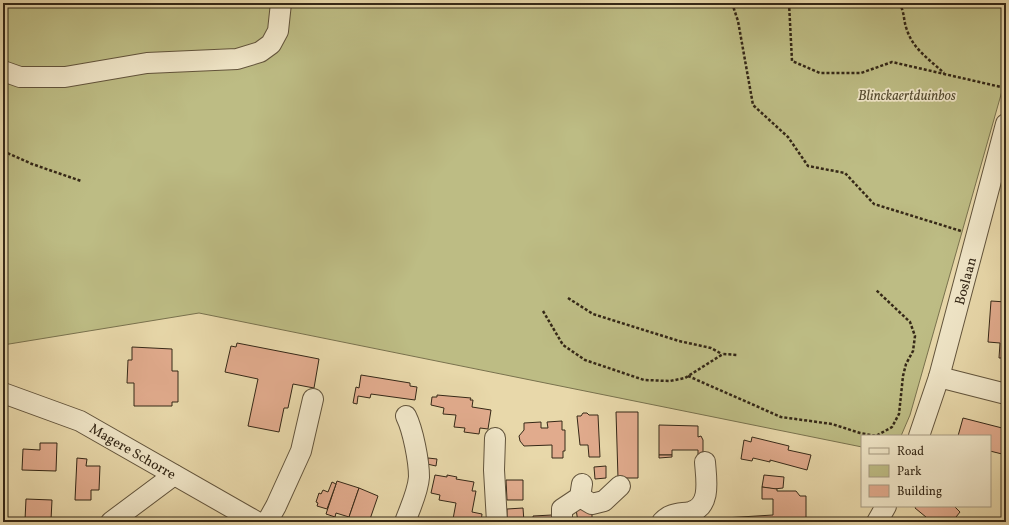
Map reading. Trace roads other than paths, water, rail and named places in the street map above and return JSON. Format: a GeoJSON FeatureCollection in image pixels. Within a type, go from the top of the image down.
{"type":"FeatureCollection","features":[{"type":"Feature","properties":{"kind":"street"},"geometry":{"type":"LineString","coordinates":[[3,71],[20,77],[65,77],[147,63],[237,59],[260,52],[271,44],[278,31],[281,3]]}},
{"type":"Feature","properties":{"kind":"street","name":"Boslaan"},"geometry":{"type":"LineString","coordinates":[[919,435],[939,377],[1006,124]]}},
{"type":"Feature","properties":{"kind":"street"},"geometry":{"type":"LineString","coordinates":[[939,377],[1006,394]]}},
{"type":"Feature","properties":{"kind":"street","name":"Magere Schorre"},"geometry":{"type":"LineString","coordinates":[[3,393],[80,421],[257,522]]}},
{"type":"Feature","properties":{"kind":"street"},"geometry":{"type":"LineString","coordinates":[[267,522],[276,506],[301,451],[313,399]]}},
{"type":"Feature","properties":{"kind":"street"},"geometry":{"type":"LineString","coordinates":[[405,522],[419,477],[412,428],[406,416]]}},
{"type":"Feature","properties":{"kind":"street"},"geometry":{"type":"LineString","coordinates":[[495,438],[494,470],[497,522]]}},
{"type":"Feature","properties":{"kind":"street"},"geometry":{"type":"LineString","coordinates":[[662,522],[666,517],[673,514],[691,512],[698,508],[703,502],[706,488],[705,462]]}},
{"type":"Feature","properties":{"kind":"street"},"geometry":{"type":"LineString","coordinates":[[111,522],[174,475]]}},
{"type":"Feature","properties":{"kind":"street"},"geometry":{"type":"LineString","coordinates":[[562,522],[562,510],[581,491],[592,504],[604,501],[620,486]]}},
{"type":"Feature","properties":{"kind":"street"},"geometry":{"type":"LineString","coordinates":[[877,522],[885,507]]}},
{"type":"Feature","properties":{"kind":"park label","name":"Blinckaertduinbos"},"geometry":{"type":"Point","coordinates":[907,95]}}]}
